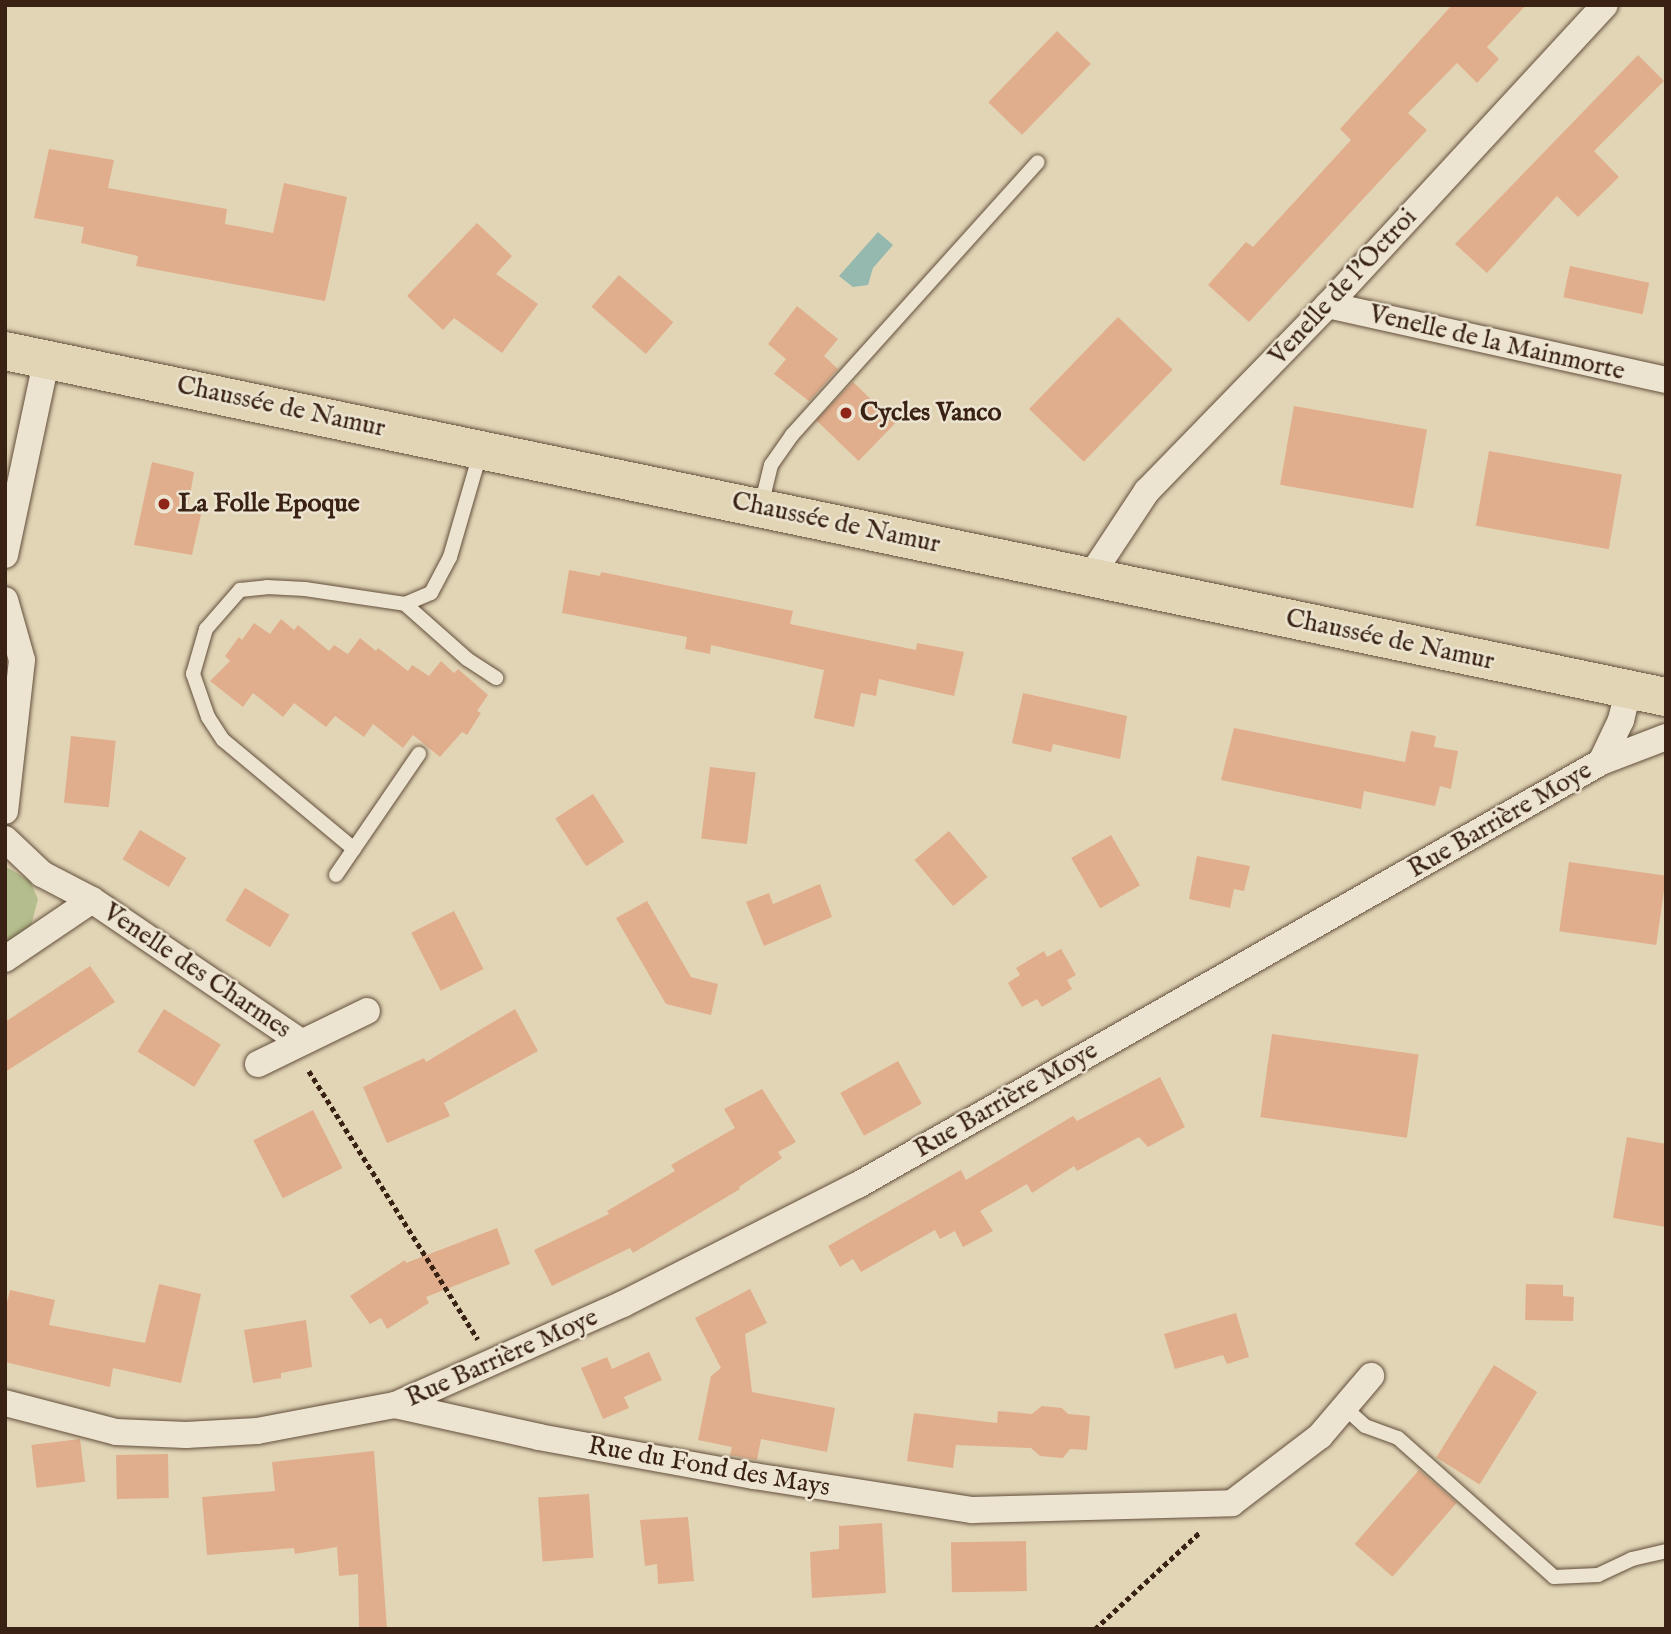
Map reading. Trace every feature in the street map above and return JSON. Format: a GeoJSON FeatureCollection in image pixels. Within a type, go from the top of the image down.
{"type":"FeatureCollection","features":[{"type":"Feature","properties":{"kind":"main road","name":"Chaussée de Namur"},"geometry":{"type":"LineString","coordinates":[[5,351],[1666,696]]}},
{"type":"Feature","properties":{"kind":"street","name":"Venelle de l'Octroi"},"geometry":{"type":"LineString","coordinates":[[1090,577],[1147,491],[1328,305],[1605,5]]}},
{"type":"Feature","properties":{"kind":"street","name":"Venelle de la Mainmorte"},"geometry":{"type":"LineString","coordinates":[[1328,305],[1666,380]]}},
{"type":"Feature","properties":{"kind":"street"},"geometry":{"type":"LineString","coordinates":[[5,555],[47,358]]}},
{"type":"Feature","properties":{"kind":"street"},"geometry":{"type":"LineString","coordinates":[[5,600],[22,660],[5,811]]}},
{"type":"Feature","properties":{"kind":"street","name":"Rue Barrière Moye"},"geometry":{"type":"LineString","coordinates":[[1601,762],[1621,720],[1629,689]]}},
{"type":"Feature","properties":{"kind":"street","name":"Rue Barrière Moye"},"geometry":{"type":"LineString","coordinates":[[395,1405],[623,1304],[858,1185],[1601,762],[1666,737]]}},
{"type":"Feature","properties":{"kind":"street","name":"Venelle des Charmes"},"geometry":{"type":"LineString","coordinates":[[5,839],[42,874],[92,900],[297,1045]]}},
{"type":"Feature","properties":{"kind":"street","name":"Venelle des Charmes"},"geometry":{"type":"LineString","coordinates":[[5,959],[92,900]]}},
{"type":"Feature","properties":{"kind":"street","name":"Venelle des Charmes"},"geometry":{"type":"LineString","coordinates":[[258,1064],[367,1011]]}},
{"type":"Feature","properties":{"kind":"street"},"geometry":{"type":"LineString","coordinates":[[1232,1503],[1320,1436],[1371,1376]]}},
{"type":"Feature","properties":{"kind":"street","name":"Rue du Fond des Mays"},"geometry":{"type":"LineString","coordinates":[[5,1403],[116,1432],[186,1435],[257,1431],[395,1405],[539,1437],[754,1476],[972,1510],[1232,1503]]}},
{"type":"Feature","properties":{"kind":"lane"},"geometry":{"type":"LineString","coordinates":[[761,508],[771,465],[792,435],[1038,162]]}},
{"type":"Feature","properties":{"kind":"lane"},"geometry":{"type":"LineString","coordinates":[[354,849],[223,740],[208,717],[193,674],[206,629],[240,590],[267,587],[305,589],[405,604],[432,593],[450,557],[481,449]]}},
{"type":"Feature","properties":{"kind":"lane"},"geometry":{"type":"LineString","coordinates":[[405,604],[467,659],[496,678]]}},
{"type":"Feature","properties":{"kind":"lane"},"geometry":{"type":"LineString","coordinates":[[336,875],[419,754]]}},
{"type":"Feature","properties":{"kind":"lane"},"geometry":{"type":"LineString","coordinates":[[1345,1408],[1365,1426],[1398,1438],[1554,1577],[1598,1575],[1632,1559],[1666,1551]]}},
{"type":"Feature","properties":{"kind":"path"},"geometry":{"type":"LineString","coordinates":[[297,1045],[492,1362]]}},
{"type":"Feature","properties":{"kind":"path"},"geometry":{"type":"LineString","coordinates":[[1095,1629],[1232,1503]]}},
{"type":"Feature","properties":{"kind":"green space"},"geometry":{"type":"Polygon","coordinates":[[[5,866],[30,881],[38,899],[31,926],[5,943],[5,866]]]}},
{"type":"Feature","properties":{"kind":"water"},"geometry":{"type":"Polygon","coordinates":[[[878,232],[893,245],[873,268],[868,285],[853,287],[839,276],[878,232]]]}},
{"type":"Feature","properties":{"kind":"building"},"geometry":{"type":"Polygon","coordinates":[[[1452,5],[1526,5],[1487,47],[1499,59],[1477,83],[1457,63],[1408,113],[1427,130],[1249,322],[1208,285],[1246,242],[1253,247],[1351,140],[1340,129],[1452,5]]]}},
{"type":"Feature","properties":{"kind":"building"},"geometry":{"type":"Polygon","coordinates":[[[1057,31],[1091,64],[1022,135],[988,102],[1057,31]]]}},
{"type":"Feature","properties":{"kind":"building"},"geometry":{"type":"Polygon","coordinates":[[[1638,55],[1664,81],[1594,151],[1619,177],[1578,217],[1557,196],[1487,273],[1455,244],[1638,55]]]}},
{"type":"Feature","properties":{"kind":"building"},"geometry":{"type":"Polygon","coordinates":[[[49,149],[114,160],[108,188],[227,209],[225,224],[273,233],[284,183],[347,197],[325,301],[136,266],[138,256],[81,243],[84,227],[34,218],[49,149]]]}},
{"type":"Feature","properties":{"kind":"building"},"geometry":{"type":"Polygon","coordinates":[[[477,223],[512,256],[496,274],[538,304],[502,353],[454,318],[443,330],[407,296],[477,223]]]}},
{"type":"Feature","properties":{"kind":"building"},"geometry":{"type":"Polygon","coordinates":[[[1570,266],[1649,283],[1643,314],[1563,297],[1570,266]]]}},
{"type":"Feature","properties":{"kind":"building"},"geometry":{"type":"Polygon","coordinates":[[[619,275],[673,322],[646,354],[591,307],[619,275]]]}},
{"type":"Feature","properties":{"kind":"building"},"geometry":{"type":"Polygon","coordinates":[[[797,306],[838,339],[824,356],[838,369],[809,401],[774,374],[786,359],[768,344],[797,306]]]}},
{"type":"Feature","properties":{"kind":"building"},"geometry":{"type":"Polygon","coordinates":[[[1118,317],[1173,370],[1084,462],[1029,409],[1118,317]]]}},
{"type":"Feature","properties":{"kind":"building"},"geometry":{"type":"Polygon","coordinates":[[[853,382],[895,423],[859,461],[816,420],[853,382]]]}},
{"type":"Feature","properties":{"kind":"building"},"geometry":{"type":"Polygon","coordinates":[[[1294,406],[1427,429],[1413,508],[1280,485],[1294,406]]]}},
{"type":"Feature","properties":{"kind":"building"},"geometry":{"type":"Polygon","coordinates":[[[1489,451],[1622,474],[1609,549],[1476,526],[1489,451]]]}},
{"type":"Feature","properties":{"kind":"building"},"geometry":{"type":"Polygon","coordinates":[[[152,462],[194,472],[188,507],[202,510],[192,555],[134,545],[152,462]]]}},
{"type":"Feature","properties":{"kind":"building"},"geometry":{"type":"Polygon","coordinates":[[[569,570],[600,576],[601,572],[793,611],[790,624],[916,650],[917,643],[964,652],[954,696],[879,679],[876,696],[861,693],[854,727],[814,718],[824,670],[711,645],[710,654],[685,649],[687,637],[562,613],[569,570]]]}},
{"type":"Feature","properties":{"kind":"building"},"geometry":{"type":"Polygon","coordinates":[[[281,619],[294,630],[298,625],[329,651],[334,645],[348,654],[360,638],[408,671],[412,665],[429,676],[441,661],[454,673],[458,669],[488,695],[477,711],[481,713],[467,735],[462,732],[440,757],[413,735],[403,748],[373,724],[364,737],[335,716],[326,727],[294,703],[283,717],[253,693],[243,707],[210,681],[230,661],[225,656],[239,637],[242,640],[254,623],[270,634],[281,619]]]}},
{"type":"Feature","properties":{"kind":"building"},"geometry":{"type":"Polygon","coordinates":[[[1023,693],[1127,716],[1120,759],[1053,744],[1051,752],[1012,743],[1023,693]]]}},
{"type":"Feature","properties":{"kind":"building"},"geometry":{"type":"Polygon","coordinates":[[[1234,728],[1405,762],[1411,731],[1436,736],[1434,747],[1458,751],[1451,789],[1440,786],[1435,806],[1364,791],[1361,809],[1221,780],[1234,728]]]}},
{"type":"Feature","properties":{"kind":"building"},"geometry":{"type":"Polygon","coordinates":[[[71,736],[116,741],[109,807],[64,803],[71,736]]]}},
{"type":"Feature","properties":{"kind":"building"},"geometry":{"type":"Polygon","coordinates":[[[710,767],[756,773],[747,844],[701,838],[710,767]]]}},
{"type":"Feature","properties":{"kind":"building"},"geometry":{"type":"Polygon","coordinates":[[[593,794],[624,842],[586,866],[555,819],[593,794]]]}},
{"type":"Feature","properties":{"kind":"building"},"geometry":{"type":"Polygon","coordinates":[[[140,830],[186,858],[169,887],[122,859],[140,830]]]}},
{"type":"Feature","properties":{"kind":"building"},"geometry":{"type":"Polygon","coordinates":[[[949,831],[988,877],[953,906],[915,860],[949,831]]]}},
{"type":"Feature","properties":{"kind":"building"},"geometry":{"type":"Polygon","coordinates":[[[1111,835],[1140,885],[1100,908],[1071,858],[1111,835]]]}},
{"type":"Feature","properties":{"kind":"building"},"geometry":{"type":"Polygon","coordinates":[[[1197,856],[1250,866],[1244,891],[1234,889],[1230,908],[1189,899],[1197,856]]]}},
{"type":"Feature","properties":{"kind":"building"},"geometry":{"type":"Polygon","coordinates":[[[1569,862],[1666,876],[1656,945],[1559,931],[1569,862]]]}},
{"type":"Feature","properties":{"kind":"building"},"geometry":{"type":"Polygon","coordinates":[[[820,884],[832,917],[764,946],[746,902],[769,893],[773,904],[820,884]]]}},
{"type":"Feature","properties":{"kind":"building"},"geometry":{"type":"Polygon","coordinates":[[[245,888],[290,915],[270,947],[225,921],[245,888]]]}},
{"type":"Feature","properties":{"kind":"building"},"geometry":{"type":"Polygon","coordinates":[[[647,901],[691,977],[718,984],[711,1015],[666,1004],[616,918],[647,901]]]}},
{"type":"Feature","properties":{"kind":"building"},"geometry":{"type":"Polygon","coordinates":[[[454,911],[484,969],[441,991],[411,933],[454,911]]]}},
{"type":"Feature","properties":{"kind":"building"},"geometry":{"type":"Polygon","coordinates":[[[1061,949],[1076,975],[1067,980],[1072,989],[1042,1007],[1037,999],[1022,1007],[1008,983],[1020,975],[1016,968],[1044,951],[1047,957],[1061,949]]]}},
{"type":"Feature","properties":{"kind":"building"},"geometry":{"type":"Polygon","coordinates":[[[90,966],[115,1002],[5,1072],[5,1022],[90,966]]]}},
{"type":"Feature","properties":{"kind":"building"},"geometry":{"type":"Polygon","coordinates":[[[164,1009],[221,1045],[194,1087],[138,1051],[164,1009]]]}},
{"type":"Feature","properties":{"kind":"building"},"geometry":{"type":"Polygon","coordinates":[[[515,1009],[538,1051],[444,1103],[450,1116],[387,1143],[363,1087],[424,1058],[426,1062],[515,1009]]]}},
{"type":"Feature","properties":{"kind":"building"},"geometry":{"type":"Polygon","coordinates":[[[1272,1034],[1419,1055],[1407,1138],[1260,1117],[1272,1034]]]}},
{"type":"Feature","properties":{"kind":"building"},"geometry":{"type":"Polygon","coordinates":[[[898,1061],[922,1104],[864,1136],[840,1093],[898,1061]]]}},
{"type":"Feature","properties":{"kind":"building"},"geometry":{"type":"Polygon","coordinates":[[[1160,1077],[1185,1127],[1148,1147],[1139,1137],[1077,1171],[1074,1166],[1032,1193],[1027,1184],[980,1211],[993,1231],[963,1247],[955,1231],[940,1239],[935,1230],[861,1272],[853,1259],[840,1267],[828,1246],[961,1170],[966,1180],[1073,1116],[1077,1121],[1160,1077]]]}},
{"type":"Feature","properties":{"kind":"building"},"geometry":{"type":"Polygon","coordinates":[[[762,1089],[796,1142],[778,1152],[782,1158],[739,1187],[740,1189],[633,1253],[630,1248],[552,1286],[534,1250],[609,1214],[607,1211],[675,1171],[671,1165],[735,1128],[724,1109],[762,1089]]]}},
{"type":"Feature","properties":{"kind":"building"},"geometry":{"type":"Polygon","coordinates":[[[313,1110],[343,1168],[283,1198],[253,1140],[313,1110]]]}},
{"type":"Feature","properties":{"kind":"building"},"geometry":{"type":"Polygon","coordinates":[[[1627,1137],[1666,1144],[1666,1227],[1613,1218],[1627,1137]]]}},
{"type":"Feature","properties":{"kind":"building"},"geometry":{"type":"Polygon","coordinates":[[[497,1228],[510,1264],[426,1297],[429,1303],[387,1329],[381,1318],[370,1324],[350,1296],[405,1260],[406,1263],[497,1228]]]}},
{"type":"Feature","properties":{"kind":"building"},"geometry":{"type":"Polygon","coordinates":[[[159,1284],[201,1294],[181,1383],[113,1368],[110,1387],[5,1362],[5,1311],[10,1290],[55,1300],[49,1325],[145,1343],[159,1284]]]}},
{"type":"Feature","properties":{"kind":"building"},"geometry":{"type":"Polygon","coordinates":[[[1526,1284],[1563,1285],[1563,1296],[1574,1297],[1573,1321],[1525,1320],[1526,1284]]]}},
{"type":"Feature","properties":{"kind":"building"},"geometry":{"type":"Polygon","coordinates":[[[750,1289],[767,1323],[745,1334],[752,1392],[835,1408],[827,1452],[761,1439],[757,1460],[730,1455],[732,1447],[698,1440],[711,1376],[721,1368],[695,1318],[750,1289]]]}},
{"type":"Feature","properties":{"kind":"building"},"geometry":{"type":"Polygon","coordinates":[[[1236,1313],[1249,1357],[1227,1364],[1223,1355],[1175,1369],[1164,1334],[1236,1313]]]}},
{"type":"Feature","properties":{"kind":"building"},"geometry":{"type":"Polygon","coordinates":[[[306,1320],[312,1367],[281,1373],[281,1378],[253,1383],[244,1330],[306,1320]]]}},
{"type":"Feature","properties":{"kind":"building"},"geometry":{"type":"Polygon","coordinates":[[[649,1352],[662,1380],[624,1397],[629,1408],[603,1419],[581,1368],[607,1357],[612,1369],[649,1352]]]}},
{"type":"Feature","properties":{"kind":"building"},"geometry":{"type":"Polygon","coordinates":[[[1494,1365],[1537,1392],[1479,1484],[1436,1457],[1494,1365]]]}},
{"type":"Feature","properties":{"kind":"building"},"geometry":{"type":"Polygon","coordinates":[[[1042,1406],[1062,1408],[1068,1414],[1090,1416],[1087,1450],[1070,1449],[1063,1458],[1040,1456],[1031,1448],[956,1445],[953,1468],[907,1461],[914,1413],[997,1423],[998,1411],[1032,1414],[1042,1406]]]}},
{"type":"Feature","properties":{"kind":"building"},"geometry":{"type":"Polygon","coordinates":[[[80,1439],[85,1482],[37,1488],[31,1445],[80,1439]]]}},
{"type":"Feature","properties":{"kind":"building"},"geometry":{"type":"Polygon","coordinates":[[[374,1451],[387,1629],[359,1629],[358,1574],[339,1576],[337,1547],[295,1554],[294,1548],[207,1555],[202,1497],[275,1491],[272,1462],[374,1451]]]}},
{"type":"Feature","properties":{"kind":"building"},"geometry":{"type":"Polygon","coordinates":[[[168,1454],[169,1498],[117,1499],[116,1455],[168,1454]]]}},
{"type":"Feature","properties":{"kind":"building"},"geometry":{"type":"Polygon","coordinates":[[[1419,1470],[1457,1503],[1392,1577],[1355,1544],[1419,1470]]]}},
{"type":"Feature","properties":{"kind":"building"},"geometry":{"type":"Polygon","coordinates":[[[589,1494],[593,1558],[543,1561],[538,1498],[589,1494]]]}},
{"type":"Feature","properties":{"kind":"building"},"geometry":{"type":"Polygon","coordinates":[[[688,1517],[694,1581],[658,1584],[657,1564],[645,1566],[640,1520],[688,1517]]]}},
{"type":"Feature","properties":{"kind":"building"},"geometry":{"type":"Polygon","coordinates":[[[882,1523],[886,1593],[812,1598],[810,1552],[839,1549],[839,1526],[882,1523]]]}},
{"type":"Feature","properties":{"kind":"building"},"geometry":{"type":"Polygon","coordinates":[[[1026,1541],[1027,1591],[952,1592],[951,1542],[1026,1541]]]}},
{"type":"Feature","properties":{"kind":"place","name":"Cycles Vanco"},"geometry":{"type":"Point","coordinates":[846,413]}},
{"type":"Feature","properties":{"kind":"place","name":"La Folle Epoque"},"geometry":{"type":"Point","coordinates":[164,504]}}]}
